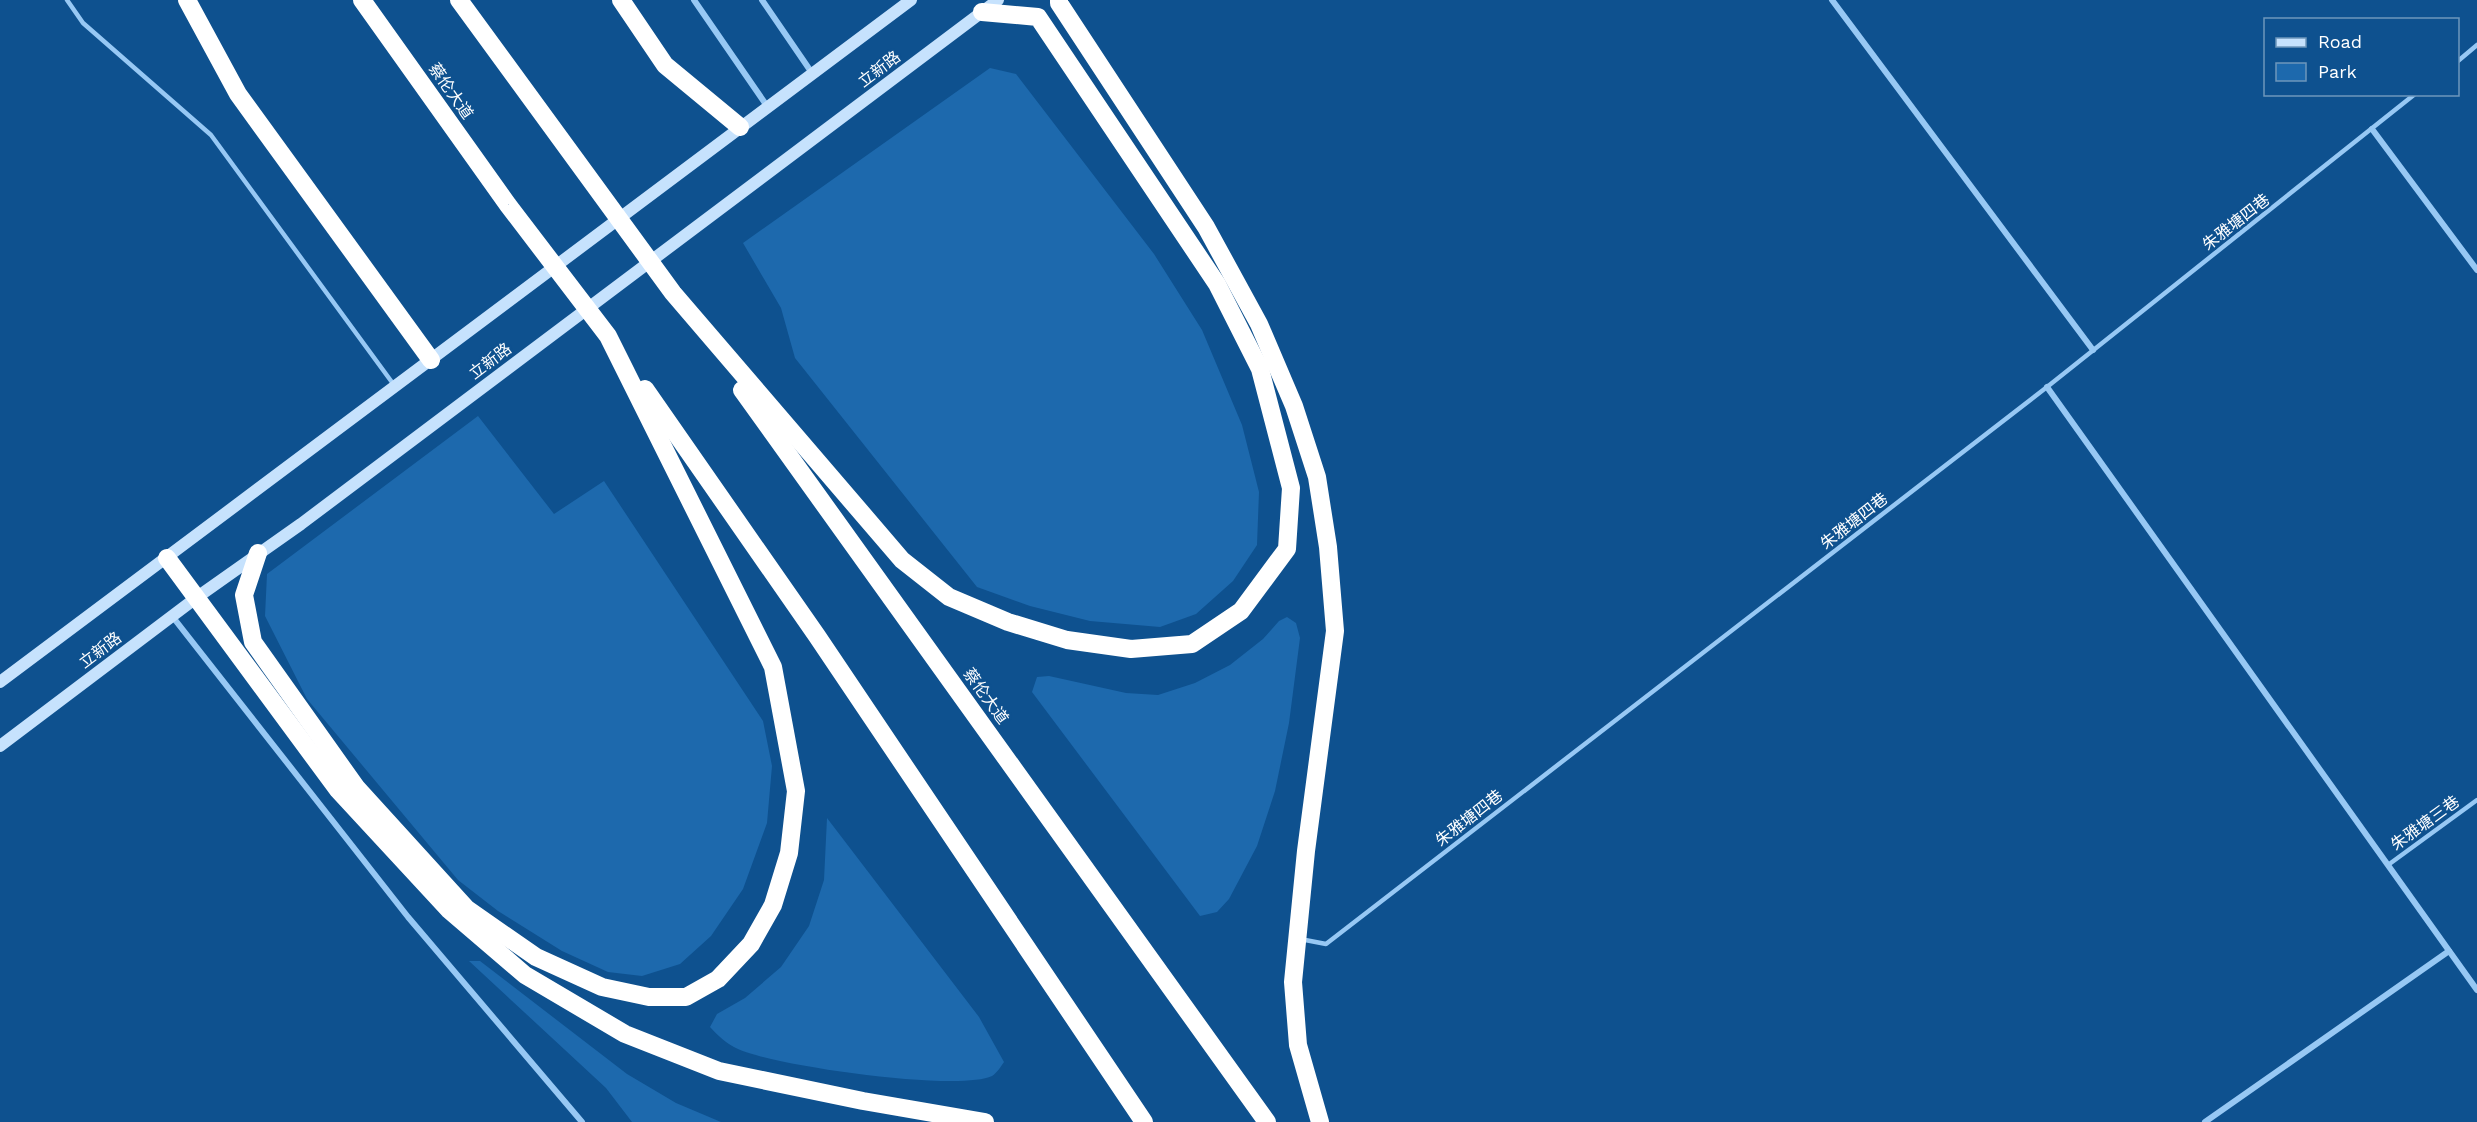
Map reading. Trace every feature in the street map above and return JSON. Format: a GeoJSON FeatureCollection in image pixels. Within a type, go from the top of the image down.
{"type":"FeatureCollection","features":[{"type":"Feature","properties":{"kind":"highway"},"geometry":{"type":"LineString","coordinates":[[187,0],[238,94],[431,360]]}},
{"type":"Feature","properties":{"kind":"highway","name":"蔡伦大道"},"geometry":{"type":"LineString","coordinates":[[362,0],[508,205],[608,336]]}},
{"type":"Feature","properties":{"kind":"highway"},"geometry":{"type":"LineString","coordinates":[[459,0],[673,293],[902,560],[949,597],[1008,622],[1067,640],[1131,649],[1192,644],[1241,611],[1287,549],[1291,488],[1260,369],[1217,284],[1038,16],[982,12]]}},
{"type":"Feature","properties":{"kind":"highway"},"geometry":{"type":"LineString","coordinates":[[621,0],[665,65],[740,127]]}},
{"type":"Feature","properties":{"kind":"highway"},"geometry":{"type":"LineString","coordinates":[[1059,0],[1206,227],[1259,324],[1294,406],[1317,477],[1328,547],[1335,631],[1306,851],[1293,982],[1298,1045],[1320,1122]]}},
{"type":"Feature","properties":{"kind":"highway","name":"蔡伦大道"},"geometry":{"type":"LineString","coordinates":[[673,293],[1267,1122]]}},
{"type":"Feature","properties":{"kind":"highway"},"geometry":{"type":"LineString","coordinates":[[258,553],[244,595],[252,642],[356,787],[467,909],[536,957],[602,987],[649,997],[686,998],[718,979],[751,944],[773,905],[789,853],[796,790],[773,667],[608,336]]}},
{"type":"Feature","properties":{"kind":"highway"},"geometry":{"type":"LineString","coordinates":[[608,336],[817,636],[1144,1122]]}},
{"type":"Feature","properties":{"kind":"highway"},"geometry":{"type":"LineString","coordinates":[[167,558],[338,790],[449,910],[525,975],[625,1034],[719,1071],[863,1101],[985,1122]]}},
{"type":"Feature","properties":{"kind":"main road","name":"立新路"},"geometry":{"type":"LineString","coordinates":[[0,682],[911,0]]}},
{"type":"Feature","properties":{"kind":"main road","name":"立新路"},"geometry":{"type":"LineString","coordinates":[[0,746],[998,0]]}},
{"type":"Feature","properties":{"kind":"street"},"geometry":{"type":"LineString","coordinates":[[694,0],[767,106]]}},
{"type":"Feature","properties":{"kind":"street"},"geometry":{"type":"LineString","coordinates":[[762,0],[812,73]]}},
{"type":"Feature","properties":{"kind":"street"},"geometry":{"type":"LineString","coordinates":[[1832,0],[2093,350]]}},
{"type":"Feature","properties":{"kind":"street"},"geometry":{"type":"LineString","coordinates":[[2372,129],[2477,270]]}},
{"type":"Feature","properties":{"kind":"street"},"geometry":{"type":"LineString","coordinates":[[2047,387],[2477,990]]}},
{"type":"Feature","properties":{"kind":"street"},"geometry":{"type":"LineString","coordinates":[[172,616],[408,917],[582,1122]]}},
{"type":"Feature","properties":{"kind":"street"},"geometry":{"type":"LineString","coordinates":[[2205,1122],[2449,951]]}},
{"type":"Feature","properties":{"kind":"lane"},"geometry":{"type":"LineString","coordinates":[[67,0],[83,23],[211,135],[395,387]]}},
{"type":"Feature","properties":{"kind":"lane"},"geometry":{"type":"LineString","coordinates":[[2459,59],[2477,45]]}},
{"type":"Feature","properties":{"kind":"lane","name":"朱雅塘四巷"},"geometry":{"type":"LineString","coordinates":[[1297,939],[1326,944],[2047,387],[2413,96]]}},
{"type":"Feature","properties":{"kind":"lane","name":"朱雅塘三巷"},"geometry":{"type":"LineString","coordinates":[[2388,865],[2477,800]]}},
{"type":"Feature","properties":{"kind":"green space"},"geometry":{"type":"Polygon","coordinates":[[[990,68],[1016,74],[1154,254],[1202,330],[1242,425],[1259,492],[1257,545],[1233,581],[1196,614],[1160,627],[1090,621],[1030,606],[977,587],[795,358],[781,308],[743,243],[990,68]]]}},
{"type":"Feature","properties":{"kind":"green space"},"geometry":{"type":"Polygon","coordinates":[[[478,416],[554,514],[604,481],[763,721],[772,766],[767,823],[743,889],[711,936],[680,964],[642,976],[608,972],[562,951],[498,911],[458,880],[307,699],[265,616],[267,574],[478,416]]]}},
{"type":"Feature","properties":{"kind":"green space"},"geometry":{"type":"Polygon","coordinates":[[[1287,617],[1296,623],[1300,638],[1289,723],[1275,791],[1257,846],[1229,899],[1217,912],[1200,916],[1032,692],[1037,677],[1049,676],[1126,693],[1158,695],[1195,683],[1230,665],[1263,639],[1279,621],[1287,617]]]}},
{"type":"Feature","properties":{"kind":"green space"},"geometry":{"type":"Polygon","coordinates":[[[827,818],[979,1017],[1004,1062],[992,1076],[973,1080],[906,1079],[789,1063],[738,1049],[723,1040],[710,1027],[717,1014],[745,998],[781,967],[809,926],[824,880],[827,818]]]}},
{"type":"Feature","properties":{"kind":"green space"},"geometry":{"type":"Polygon","coordinates":[[[469,961],[480,961],[627,1074],[676,1103],[721,1122],[632,1122],[606,1088],[469,961]]]}}]}
